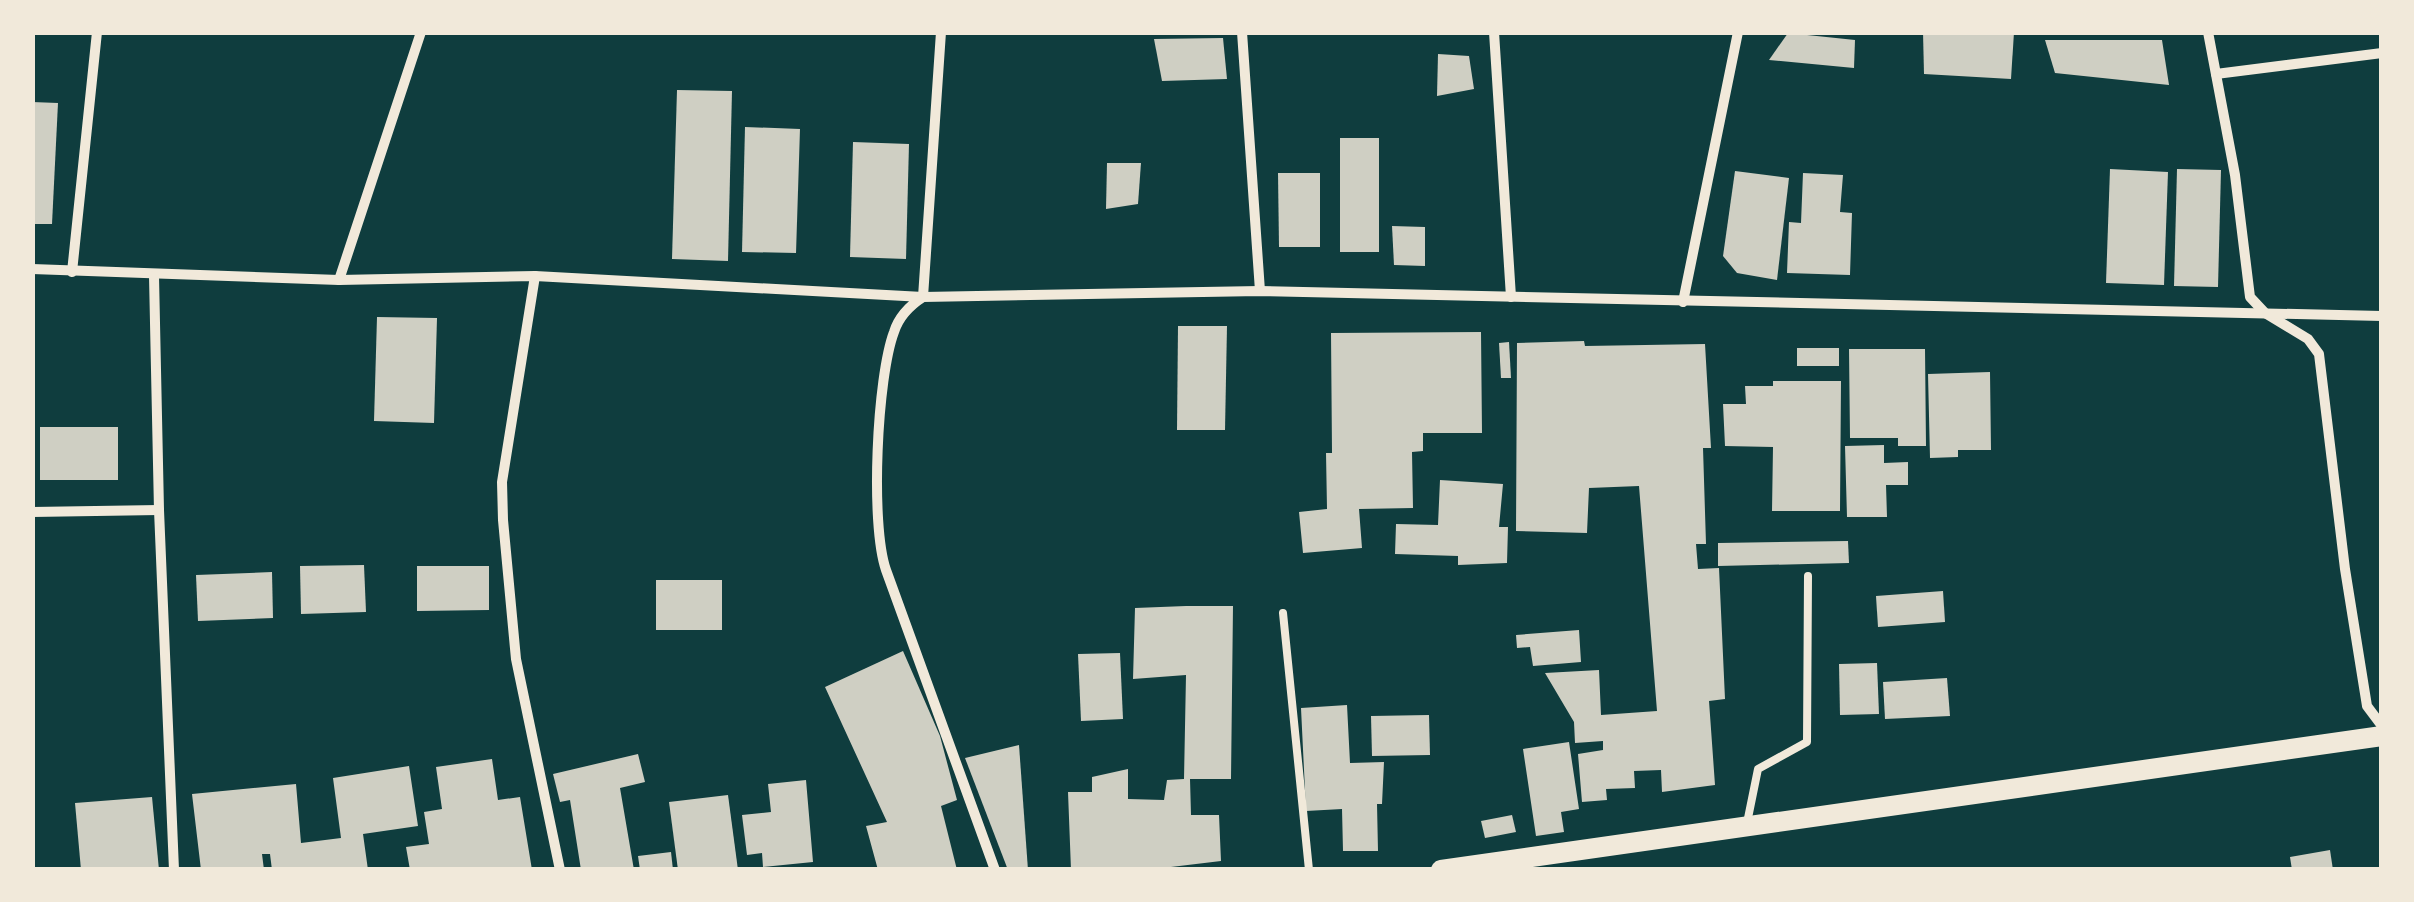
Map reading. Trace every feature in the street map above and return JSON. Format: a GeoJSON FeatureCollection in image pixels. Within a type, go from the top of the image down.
{"type":"FeatureCollection","features":[{"type":"Feature","properties":{"kind":"main road"},"geometry":{"type":"LineString","coordinates":[[1441,870],[2382,736]]}},
{"type":"Feature","properties":{"kind":"street"},"geometry":{"type":"LineString","coordinates":[[72,272],[97,32]]}},
{"type":"Feature","properties":{"kind":"street"},"geometry":{"type":"LineString","coordinates":[[339,280],[421,32]]}},
{"type":"Feature","properties":{"kind":"street"},"geometry":{"type":"LineString","coordinates":[[941,32],[922,296],[902,315],[889,348],[879,443],[879,546],[995,870]]}},
{"type":"Feature","properties":{"kind":"street"},"geometry":{"type":"LineString","coordinates":[[1242,32],[1260,290]]}},
{"type":"Feature","properties":{"kind":"street"},"geometry":{"type":"LineString","coordinates":[[1494,32],[1511,296]]}},
{"type":"Feature","properties":{"kind":"street"},"geometry":{"type":"LineString","coordinates":[[1683,302],[1738,32]]}},
{"type":"Feature","properties":{"kind":"street"},"geometry":{"type":"LineString","coordinates":[[2208,32],[2236,175],[2249,294],[2267,314],[2308,339],[2319,354],[2345,569],[2367,706],[2382,726]]}},
{"type":"Feature","properties":{"kind":"street"},"geometry":{"type":"LineString","coordinates":[[2216,74],[2382,53]]}},
{"type":"Feature","properties":{"kind":"street"},"geometry":{"type":"LineString","coordinates":[[32,269],[339,280],[535,276],[922,296],[1260,290],[2382,316]]}},
{"type":"Feature","properties":{"kind":"street"},"geometry":{"type":"LineString","coordinates":[[154,276],[174,870]]}},
{"type":"Feature","properties":{"kind":"street"},"geometry":{"type":"LineString","coordinates":[[535,276],[502,482],[516,659],[560,870]]}},
{"type":"Feature","properties":{"kind":"street"},"geometry":{"type":"LineString","coordinates":[[32,512],[159,510]]}},
{"type":"Feature","properties":{"kind":"lane"},"geometry":{"type":"LineString","coordinates":[[1746,827],[1758,769],[1807,742],[1808,576]]}},
{"type":"Feature","properties":{"kind":"lane"},"geometry":{"type":"LineString","coordinates":[[1283,613],[1310,870]]}},
{"type":"Feature","properties":{"kind":"building"},"geometry":{"type":"Polygon","coordinates":[[[1923,32],[2014,32],[2011,79],[1924,74],[1923,32]]]}},
{"type":"Feature","properties":{"kind":"building"},"geometry":{"type":"Polygon","coordinates":[[[1788,33],[1855,40],[1854,68],[1769,60],[1788,33]]]}},
{"type":"Feature","properties":{"kind":"building"},"geometry":{"type":"Polygon","coordinates":[[[1223,38],[1227,79],[1162,81],[1154,39],[1223,38]]]}},
{"type":"Feature","properties":{"kind":"building"},"geometry":{"type":"Polygon","coordinates":[[[2045,40],[2162,40],[2169,85],[2055,73],[2045,40]]]}},
{"type":"Feature","properties":{"kind":"building"},"geometry":{"type":"Polygon","coordinates":[[[1438,54],[1469,56],[1474,89],[1437,96],[1438,54]]]}},
{"type":"Feature","properties":{"kind":"building"},"geometry":{"type":"Polygon","coordinates":[[[677,90],[732,91],[728,261],[672,259],[677,90]]]}},
{"type":"Feature","properties":{"kind":"building"},"geometry":{"type":"Polygon","coordinates":[[[32,102],[58,103],[52,224],[32,224],[32,102]]]}},
{"type":"Feature","properties":{"kind":"building"},"geometry":{"type":"Polygon","coordinates":[[[745,127],[800,129],[796,253],[742,252],[745,127]]]}},
{"type":"Feature","properties":{"kind":"building"},"geometry":{"type":"Polygon","coordinates":[[[1340,138],[1379,138],[1379,252],[1340,252],[1340,138]]]}},
{"type":"Feature","properties":{"kind":"building"},"geometry":{"type":"Polygon","coordinates":[[[853,142],[909,144],[906,259],[850,257],[853,142]]]}},
{"type":"Feature","properties":{"kind":"building"},"geometry":{"type":"Polygon","coordinates":[[[1107,163],[1141,163],[1138,204],[1106,209],[1107,163]]]}},
{"type":"Feature","properties":{"kind":"building"},"geometry":{"type":"Polygon","coordinates":[[[2110,169],[2168,172],[2164,285],[2106,283],[2110,169]]]}},
{"type":"Feature","properties":{"kind":"building"},"geometry":{"type":"Polygon","coordinates":[[[2177,169],[2221,170],[2218,287],[2174,286],[2177,169]]]}},
{"type":"Feature","properties":{"kind":"building"},"geometry":{"type":"Polygon","coordinates":[[[1735,171],[1789,178],[1777,280],[1737,273],[1723,256],[1735,171]]]}},
{"type":"Feature","properties":{"kind":"building"},"geometry":{"type":"Polygon","coordinates":[[[1278,173],[1320,173],[1320,247],[1279,247],[1278,173]]]}},
{"type":"Feature","properties":{"kind":"building"},"geometry":{"type":"Polygon","coordinates":[[[1803,173],[1843,175],[1840,212],[1852,213],[1850,275],[1787,273],[1789,222],[1801,223],[1803,173]]]}},
{"type":"Feature","properties":{"kind":"building"},"geometry":{"type":"Polygon","coordinates":[[[1392,226],[1425,227],[1425,266],[1394,265],[1392,226]]]}},
{"type":"Feature","properties":{"kind":"building"},"geometry":{"type":"Polygon","coordinates":[[[377,317],[437,318],[434,423],[374,421],[377,317]]]}},
{"type":"Feature","properties":{"kind":"building"},"geometry":{"type":"Polygon","coordinates":[[[1178,326],[1227,326],[1225,430],[1177,430],[1178,326]]]}},
{"type":"Feature","properties":{"kind":"building"},"geometry":{"type":"Polygon","coordinates":[[[1481,332],[1482,433],[1423,433],[1423,451],[1412,452],[1413,508],[1359,509],[1362,548],[1303,553],[1299,512],[1327,509],[1326,453],[1332,453],[1331,333],[1481,332]]]}},
{"type":"Feature","properties":{"kind":"building"},"geometry":{"type":"Polygon","coordinates":[[[1584,341],[1585,346],[1705,344],[1711,448],[1703,448],[1706,544],[1696,544],[1698,569],[1719,568],[1725,699],[1709,701],[1715,785],[1662,792],[1661,770],[1634,771],[1635,788],[1606,789],[1607,800],[1582,802],[1578,754],[1603,750],[1603,741],[1575,743],[1574,722],[1545,673],[1599,670],[1601,715],[1657,711],[1639,486],[1589,488],[1587,533],[1516,531],[1517,343],[1584,341]]]}},
{"type":"Feature","properties":{"kind":"building"},"geometry":{"type":"Polygon","coordinates":[[[1509,342],[1511,378],[1501,378],[1499,343],[1509,342]]]}},
{"type":"Feature","properties":{"kind":"building"},"geometry":{"type":"Polygon","coordinates":[[[1797,348],[1839,348],[1839,366],[1797,366],[1797,348]]]}},
{"type":"Feature","properties":{"kind":"building"},"geometry":{"type":"Polygon","coordinates":[[[1849,349],[1925,349],[1926,446],[1898,446],[1898,438],[1850,438],[1849,349]]]}},
{"type":"Feature","properties":{"kind":"building"},"geometry":{"type":"Polygon","coordinates":[[[1990,372],[1991,450],[1958,450],[1958,457],[1930,458],[1928,374],[1990,372]]]}},
{"type":"Feature","properties":{"kind":"building"},"geometry":{"type":"Polygon","coordinates":[[[1773,381],[1841,381],[1840,511],[1772,511],[1773,447],[1725,446],[1723,404],[1746,404],[1745,386],[1773,386],[1773,381]]]}},
{"type":"Feature","properties":{"kind":"building"},"geometry":{"type":"Polygon","coordinates":[[[40,427],[118,427],[118,480],[40,480],[40,427]]]}},
{"type":"Feature","properties":{"kind":"building"},"geometry":{"type":"Polygon","coordinates":[[[1884,445],[1884,463],[1908,462],[1908,485],[1886,485],[1887,517],[1847,517],[1845,446],[1884,445]]]}},
{"type":"Feature","properties":{"kind":"building"},"geometry":{"type":"Polygon","coordinates":[[[1440,480],[1503,484],[1499,527],[1508,527],[1507,563],[1458,565],[1458,556],[1395,554],[1396,524],[1438,525],[1440,480]]]}},
{"type":"Feature","properties":{"kind":"building"},"geometry":{"type":"Polygon","coordinates":[[[1848,541],[1849,563],[1718,566],[1718,543],[1848,541]]]}},
{"type":"Feature","properties":{"kind":"building"},"geometry":{"type":"Polygon","coordinates":[[[364,565],[366,612],[301,614],[300,566],[364,565]]]}},
{"type":"Feature","properties":{"kind":"building"},"geometry":{"type":"Polygon","coordinates":[[[417,566],[489,566],[489,610],[417,611],[417,566]]]}},
{"type":"Feature","properties":{"kind":"building"},"geometry":{"type":"Polygon","coordinates":[[[272,572],[273,618],[198,621],[196,575],[272,572]]]}},
{"type":"Feature","properties":{"kind":"building"},"geometry":{"type":"Polygon","coordinates":[[[656,580],[722,580],[722,630],[656,630],[656,580]]]}},
{"type":"Feature","properties":{"kind":"building"},"geometry":{"type":"Polygon","coordinates":[[[1943,591],[1945,622],[1878,627],[1876,596],[1943,591]]]}},
{"type":"Feature","properties":{"kind":"building"},"geometry":{"type":"Polygon","coordinates":[[[1233,606],[1231,779],[1190,779],[1191,815],[1219,815],[1221,861],[1146,870],[1071,870],[1068,792],[1092,792],[1092,777],[1128,769],[1128,799],[1164,800],[1167,780],[1184,779],[1186,675],[1133,679],[1135,608],[1233,606]]]}},
{"type":"Feature","properties":{"kind":"building"},"geometry":{"type":"Polygon","coordinates":[[[1579,630],[1581,662],[1533,666],[1530,647],[1517,648],[1516,635],[1579,630]]]}},
{"type":"Feature","properties":{"kind":"building"},"geometry":{"type":"Polygon","coordinates":[[[903,651],[940,736],[957,800],[941,806],[957,870],[878,870],[866,826],[887,822],[825,687],[903,651]]]}},
{"type":"Feature","properties":{"kind":"building"},"geometry":{"type":"Polygon","coordinates":[[[1120,653],[1123,719],[1081,721],[1078,654],[1120,653]]]}},
{"type":"Feature","properties":{"kind":"building"},"geometry":{"type":"Polygon","coordinates":[[[1877,663],[1879,714],[1840,715],[1839,664],[1877,663]]]}},
{"type":"Feature","properties":{"kind":"building"},"geometry":{"type":"Polygon","coordinates":[[[1947,678],[1950,716],[1885,719],[1883,682],[1947,678]]]}},
{"type":"Feature","properties":{"kind":"building"},"geometry":{"type":"Polygon","coordinates":[[[1347,705],[1350,763],[1384,762],[1382,804],[1377,804],[1378,851],[1343,851],[1342,809],[1306,811],[1301,708],[1347,705]]]}},
{"type":"Feature","properties":{"kind":"building"},"geometry":{"type":"Polygon","coordinates":[[[1429,715],[1430,755],[1372,756],[1371,716],[1429,715]]]}},
{"type":"Feature","properties":{"kind":"building"},"geometry":{"type":"Polygon","coordinates":[[[1569,742],[1579,809],[1561,812],[1564,832],[1536,836],[1523,749],[1569,742]]]}},
{"type":"Feature","properties":{"kind":"building"},"geometry":{"type":"Polygon","coordinates":[[[1019,745],[1028,870],[1008,870],[965,758],[1019,745]]]}},
{"type":"Feature","properties":{"kind":"building"},"geometry":{"type":"Polygon","coordinates":[[[638,754],[645,782],[620,788],[634,870],[581,870],[570,800],[560,802],[553,774],[638,754]]]}},
{"type":"Feature","properties":{"kind":"building"},"geometry":{"type":"Polygon","coordinates":[[[492,759],[498,800],[520,797],[532,870],[410,870],[406,847],[429,844],[424,812],[442,809],[436,767],[492,759]]]}},
{"type":"Feature","properties":{"kind":"building"},"geometry":{"type":"Polygon","coordinates":[[[409,766],[418,826],[363,834],[368,870],[272,870],[270,854],[262,854],[264,870],[201,870],[192,794],[296,784],[301,843],[341,838],[333,778],[409,766]]]}},
{"type":"Feature","properties":{"kind":"building"},"geometry":{"type":"Polygon","coordinates":[[[806,780],[813,862],[763,867],[762,853],[747,855],[742,815],[771,812],[768,784],[806,780]]]}},
{"type":"Feature","properties":{"kind":"building"},"geometry":{"type":"Polygon","coordinates":[[[728,795],[738,870],[678,870],[669,802],[728,795]]]}},
{"type":"Feature","properties":{"kind":"building"},"geometry":{"type":"Polygon","coordinates":[[[152,797],[159,870],[81,870],[75,803],[152,797]]]}},
{"type":"Feature","properties":{"kind":"building"},"geometry":{"type":"Polygon","coordinates":[[[1512,815],[1516,832],[1485,838],[1481,821],[1512,815]]]}},
{"type":"Feature","properties":{"kind":"building"},"geometry":{"type":"Polygon","coordinates":[[[2330,850],[2333,870],[2292,870],[2290,857],[2330,850]]]}},
{"type":"Feature","properties":{"kind":"building"},"geometry":{"type":"Polygon","coordinates":[[[671,852],[673,870],[640,870],[638,856],[671,852]]]}}]}
